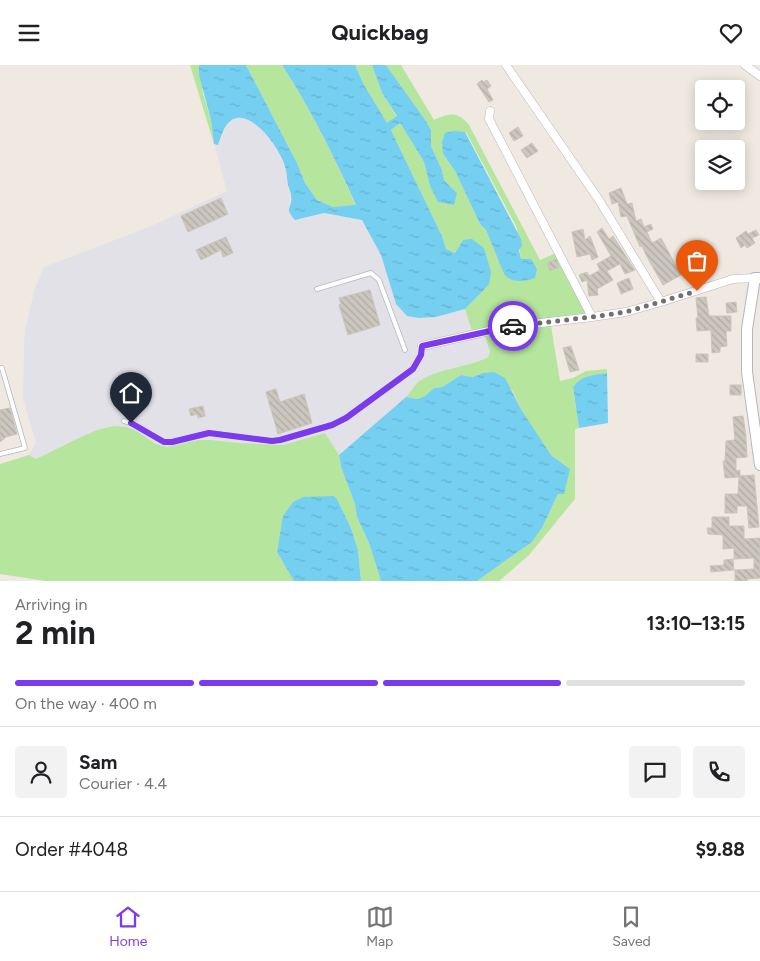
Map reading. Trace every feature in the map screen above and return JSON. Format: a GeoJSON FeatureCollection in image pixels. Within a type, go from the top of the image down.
{"type":"FeatureCollection","features":[{"type":"Feature","properties":{"kind":"street"},"geometry":{"type":"LineString","coordinates":[[506,65],[599,200],[661,302]]}},
{"type":"Feature","properties":{"kind":"street"},"geometry":{"type":"LineString","coordinates":[[745,65],[760,76]]}},
{"type":"Feature","properties":{"kind":"street"},"geometry":{"type":"LineString","coordinates":[[490,111],[489,119],[592,317]]}},
{"type":"Feature","properties":{"kind":"street"},"geometry":{"type":"LineString","coordinates":[[422,346],[507,327],[626,312],[733,279],[758,278],[747,329],[747,372],[760,465]]}},
{"type":"Feature","properties":{"kind":"lane"},"geometry":{"type":"LineString","coordinates":[[317,289],[371,273],[379,280],[405,350]]}},
{"type":"Feature","properties":{"kind":"lane"},"geometry":{"type":"LineString","coordinates":[[124,421],[168,442],[209,433],[272,441],[289,438],[332,425],[346,418],[413,369],[421,355],[422,346]]}},
{"type":"Feature","properties":{"kind":"lane"},"geometry":{"type":"LineString","coordinates":[[0,455],[25,448],[1,367]]}},
{"type":"Feature","properties":{"kind":"lane"},"geometry":{"type":"LineString","coordinates":[[0,378],[4,375]]}},
{"type":"Feature","properties":{"kind":"shaded area"},"geometry":{"type":"Polygon","coordinates":[[[242,117],[258,125],[275,146],[286,168],[291,197],[290,215],[300,219],[324,213],[362,220],[381,255],[396,304],[407,315],[419,318],[436,317],[465,309],[472,331],[482,329],[490,352],[488,357],[436,374],[418,383],[406,397],[339,455],[325,433],[283,445],[198,440],[167,447],[156,444],[135,430],[36,459],[29,455],[36,443],[23,398],[25,330],[35,288],[44,267],[149,227],[227,191],[214,144],[218,144],[228,122],[234,118],[242,117]]]}},
{"type":"Feature","properties":{"kind":"green space"},"geometry":{"type":"Polygon","coordinates":[[[190,65],[199,65],[203,94],[211,120],[214,144],[190,65]]]}},
{"type":"Feature","properties":{"kind":"green space"},"geometry":{"type":"Polygon","coordinates":[[[246,65],[282,65],[322,134],[356,206],[333,207],[317,200],[305,183],[297,163],[246,65]]]}},
{"type":"Feature","properties":{"kind":"green space"},"geometry":{"type":"Polygon","coordinates":[[[355,65],[372,65],[382,93],[397,117],[387,123],[363,83],[355,65]]]}},
{"type":"Feature","properties":{"kind":"green space"},"geometry":{"type":"Polygon","coordinates":[[[386,65],[401,65],[434,120],[449,115],[457,115],[465,120],[540,260],[556,253],[588,314],[519,322],[472,331],[465,309],[482,292],[463,240],[455,253],[446,249],[442,236],[391,130],[400,123],[424,162],[430,186],[457,193],[444,180],[442,170],[431,146],[431,130],[386,65]],[[466,132],[443,154],[455,171],[480,224],[486,230],[504,274],[521,260],[517,228],[466,132]]]}},
{"type":"Feature","properties":{"kind":"green space"},"geometry":{"type":"Polygon","coordinates":[[[551,326],[560,381],[573,378],[586,371],[607,369],[607,373],[584,378],[573,387],[579,428],[575,429],[575,499],[529,555],[499,581],[477,581],[532,542],[542,528],[570,469],[551,455],[539,440],[512,390],[483,373],[473,377],[461,375],[442,387],[434,388],[419,399],[406,397],[418,382],[426,377],[488,357],[490,352],[485,336],[551,326]]]}},
{"type":"Feature","properties":{"kind":"green space"},"geometry":{"type":"Polygon","coordinates":[[[114,426],[135,430],[156,444],[167,447],[198,440],[283,445],[325,433],[339,455],[341,467],[355,504],[357,517],[369,543],[381,581],[361,581],[358,550],[351,528],[337,499],[280,558],[294,581],[46,581],[0,574],[0,464],[29,455],[36,459],[97,430],[114,426]]]}},
{"type":"Feature","properties":{"kind":"water"},"geometry":{"type":"Polygon","coordinates":[[[199,65],[246,65],[297,163],[305,183],[317,200],[333,207],[356,205],[322,133],[282,65],[355,65],[363,83],[387,123],[397,116],[382,93],[372,65],[386,65],[431,130],[431,146],[442,170],[444,180],[457,193],[454,205],[438,202],[430,186],[424,162],[400,123],[391,130],[442,236],[446,249],[455,253],[463,240],[472,239],[484,248],[491,272],[489,284],[465,309],[436,317],[419,318],[407,316],[396,304],[381,255],[362,220],[324,213],[295,220],[291,216],[289,210],[291,195],[284,163],[268,136],[260,128],[244,118],[233,119],[225,129],[218,145],[214,144],[211,120],[199,75],[199,65]]]}},
{"type":"Feature","properties":{"kind":"water"},"geometry":{"type":"Polygon","coordinates":[[[454,131],[465,132],[521,239],[522,246],[519,250],[521,259],[531,259],[537,269],[535,278],[518,281],[510,279],[504,274],[486,230],[480,224],[455,171],[443,154],[442,142],[445,133],[454,131]]]}},
{"type":"Feature","properties":{"kind":"water"},"geometry":{"type":"Polygon","coordinates":[[[494,372],[505,378],[522,411],[551,455],[570,469],[564,494],[558,494],[542,528],[532,542],[477,581],[381,581],[369,543],[357,517],[355,504],[341,467],[339,455],[406,397],[418,399],[434,388],[442,387],[461,375],[473,377],[483,373],[494,372]]]}},
{"type":"Feature","properties":{"kind":"water"},"geometry":{"type":"Polygon","coordinates":[[[607,373],[608,423],[579,428],[573,387],[584,378],[607,373]]]}},
{"type":"Feature","properties":{"kind":"water"},"geometry":{"type":"Polygon","coordinates":[[[334,496],[351,528],[358,550],[361,581],[294,581],[277,552],[283,516],[293,502],[303,497],[334,496]]]}},
{"type":"Feature","properties":{"kind":"building"},"geometry":{"type":"Polygon","coordinates":[[[482,80],[483,82],[487,80],[491,86],[487,89],[493,100],[489,102],[477,84],[482,80]]]}},
{"type":"Feature","properties":{"kind":"building"},"geometry":{"type":"Polygon","coordinates":[[[518,127],[523,136],[514,141],[509,133],[518,127]]]}},
{"type":"Feature","properties":{"kind":"building"},"geometry":{"type":"Polygon","coordinates":[[[532,143],[538,151],[527,158],[521,150],[532,143]]]}},
{"type":"Feature","properties":{"kind":"building"},"geometry":{"type":"Polygon","coordinates":[[[621,188],[627,204],[632,203],[636,221],[641,219],[644,227],[651,224],[653,229],[647,232],[652,243],[661,238],[681,275],[663,285],[642,246],[640,247],[627,216],[621,217],[618,202],[612,204],[609,193],[621,188]]]}},
{"type":"Feature","properties":{"kind":"building"},"geometry":{"type":"Polygon","coordinates":[[[221,198],[228,214],[188,232],[181,216],[221,198]]]}},
{"type":"Feature","properties":{"kind":"building"},"geometry":{"type":"Polygon","coordinates":[[[602,228],[609,239],[613,236],[635,270],[625,274],[620,264],[607,271],[613,280],[597,289],[598,295],[589,296],[587,280],[582,282],[579,275],[587,272],[589,276],[600,270],[597,264],[611,256],[597,232],[602,228]]]}},
{"type":"Feature","properties":{"kind":"building"},"geometry":{"type":"Polygon","coordinates":[[[583,229],[585,240],[590,236],[598,257],[592,260],[590,254],[577,257],[572,232],[583,229]]]}},
{"type":"Feature","properties":{"kind":"building"},"geometry":{"type":"Polygon","coordinates":[[[756,230],[759,235],[752,238],[755,243],[747,248],[745,245],[741,248],[736,238],[746,231],[748,234],[756,230]]]}},
{"type":"Feature","properties":{"kind":"building"},"geometry":{"type":"Polygon","coordinates":[[[226,237],[233,253],[223,257],[221,250],[201,260],[196,250],[226,237]]]}},
{"type":"Feature","properties":{"kind":"building"},"geometry":{"type":"Polygon","coordinates":[[[556,259],[559,267],[550,271],[547,263],[556,259]]]}},
{"type":"Feature","properties":{"kind":"building"},"geometry":{"type":"Polygon","coordinates":[[[629,278],[633,289],[621,294],[617,283],[629,278]]]}},
{"type":"Feature","properties":{"kind":"building"},"geometry":{"type":"Polygon","coordinates":[[[370,290],[380,325],[348,335],[339,305],[341,304],[339,298],[370,290]]]}},
{"type":"Feature","properties":{"kind":"building"},"geometry":{"type":"Polygon","coordinates":[[[706,297],[709,316],[731,316],[731,331],[726,331],[727,346],[720,347],[720,352],[712,353],[711,330],[697,331],[696,298],[706,297]]]}},
{"type":"Feature","properties":{"kind":"building"},"geometry":{"type":"Polygon","coordinates":[[[736,302],[737,312],[727,313],[726,303],[736,302]]]}},
{"type":"Feature","properties":{"kind":"building"},"geometry":{"type":"Polygon","coordinates":[[[571,346],[579,370],[570,372],[563,348],[571,346]]]}},
{"type":"Feature","properties":{"kind":"building"},"geometry":{"type":"Polygon","coordinates":[[[696,354],[708,354],[708,362],[696,362],[696,354]]]}},
{"type":"Feature","properties":{"kind":"building"},"geometry":{"type":"Polygon","coordinates":[[[730,385],[741,385],[741,395],[730,395],[730,385]]]}},
{"type":"Feature","properties":{"kind":"building"},"geometry":{"type":"Polygon","coordinates":[[[276,389],[280,402],[304,394],[312,423],[278,434],[266,392],[276,389]]]}},
{"type":"Feature","properties":{"kind":"building"},"geometry":{"type":"Polygon","coordinates":[[[203,406],[205,416],[198,418],[197,414],[191,416],[189,409],[203,406]]]}},
{"type":"Feature","properties":{"kind":"building"},"geometry":{"type":"Polygon","coordinates":[[[10,408],[17,434],[6,437],[0,442],[0,410],[10,408]]]}},
{"type":"Feature","properties":{"kind":"building"},"geometry":{"type":"Polygon","coordinates":[[[743,416],[747,457],[736,458],[736,471],[740,470],[740,476],[754,475],[759,527],[749,528],[747,506],[737,506],[737,513],[725,513],[725,494],[738,494],[739,477],[725,478],[723,461],[725,461],[726,441],[735,440],[733,417],[743,416]]]}},
{"type":"Feature","properties":{"kind":"building"},"geometry":{"type":"Polygon","coordinates":[[[712,517],[729,517],[729,526],[744,526],[744,539],[760,538],[760,578],[735,581],[735,570],[754,569],[754,558],[734,559],[734,548],[723,549],[723,535],[708,534],[707,528],[712,528],[712,517]]]}},
{"type":"Feature","properties":{"kind":"building"},"geometry":{"type":"Polygon","coordinates":[[[733,559],[734,570],[711,572],[710,566],[724,565],[724,560],[733,559]]]}},
{"type":"Feature","properties":{"kind":"way so far"},"geometry":{"type":"LineString","coordinates":[[513,326],[626,312],[697,291]]}},
{"type":"Feature","properties":{"kind":"route"},"geometry":{"type":"LineString","coordinates":[[131,423],[164,442],[172,442],[209,433],[272,441],[308,433],[346,418],[413,369],[421,355],[422,346],[513,326]]}}]}
